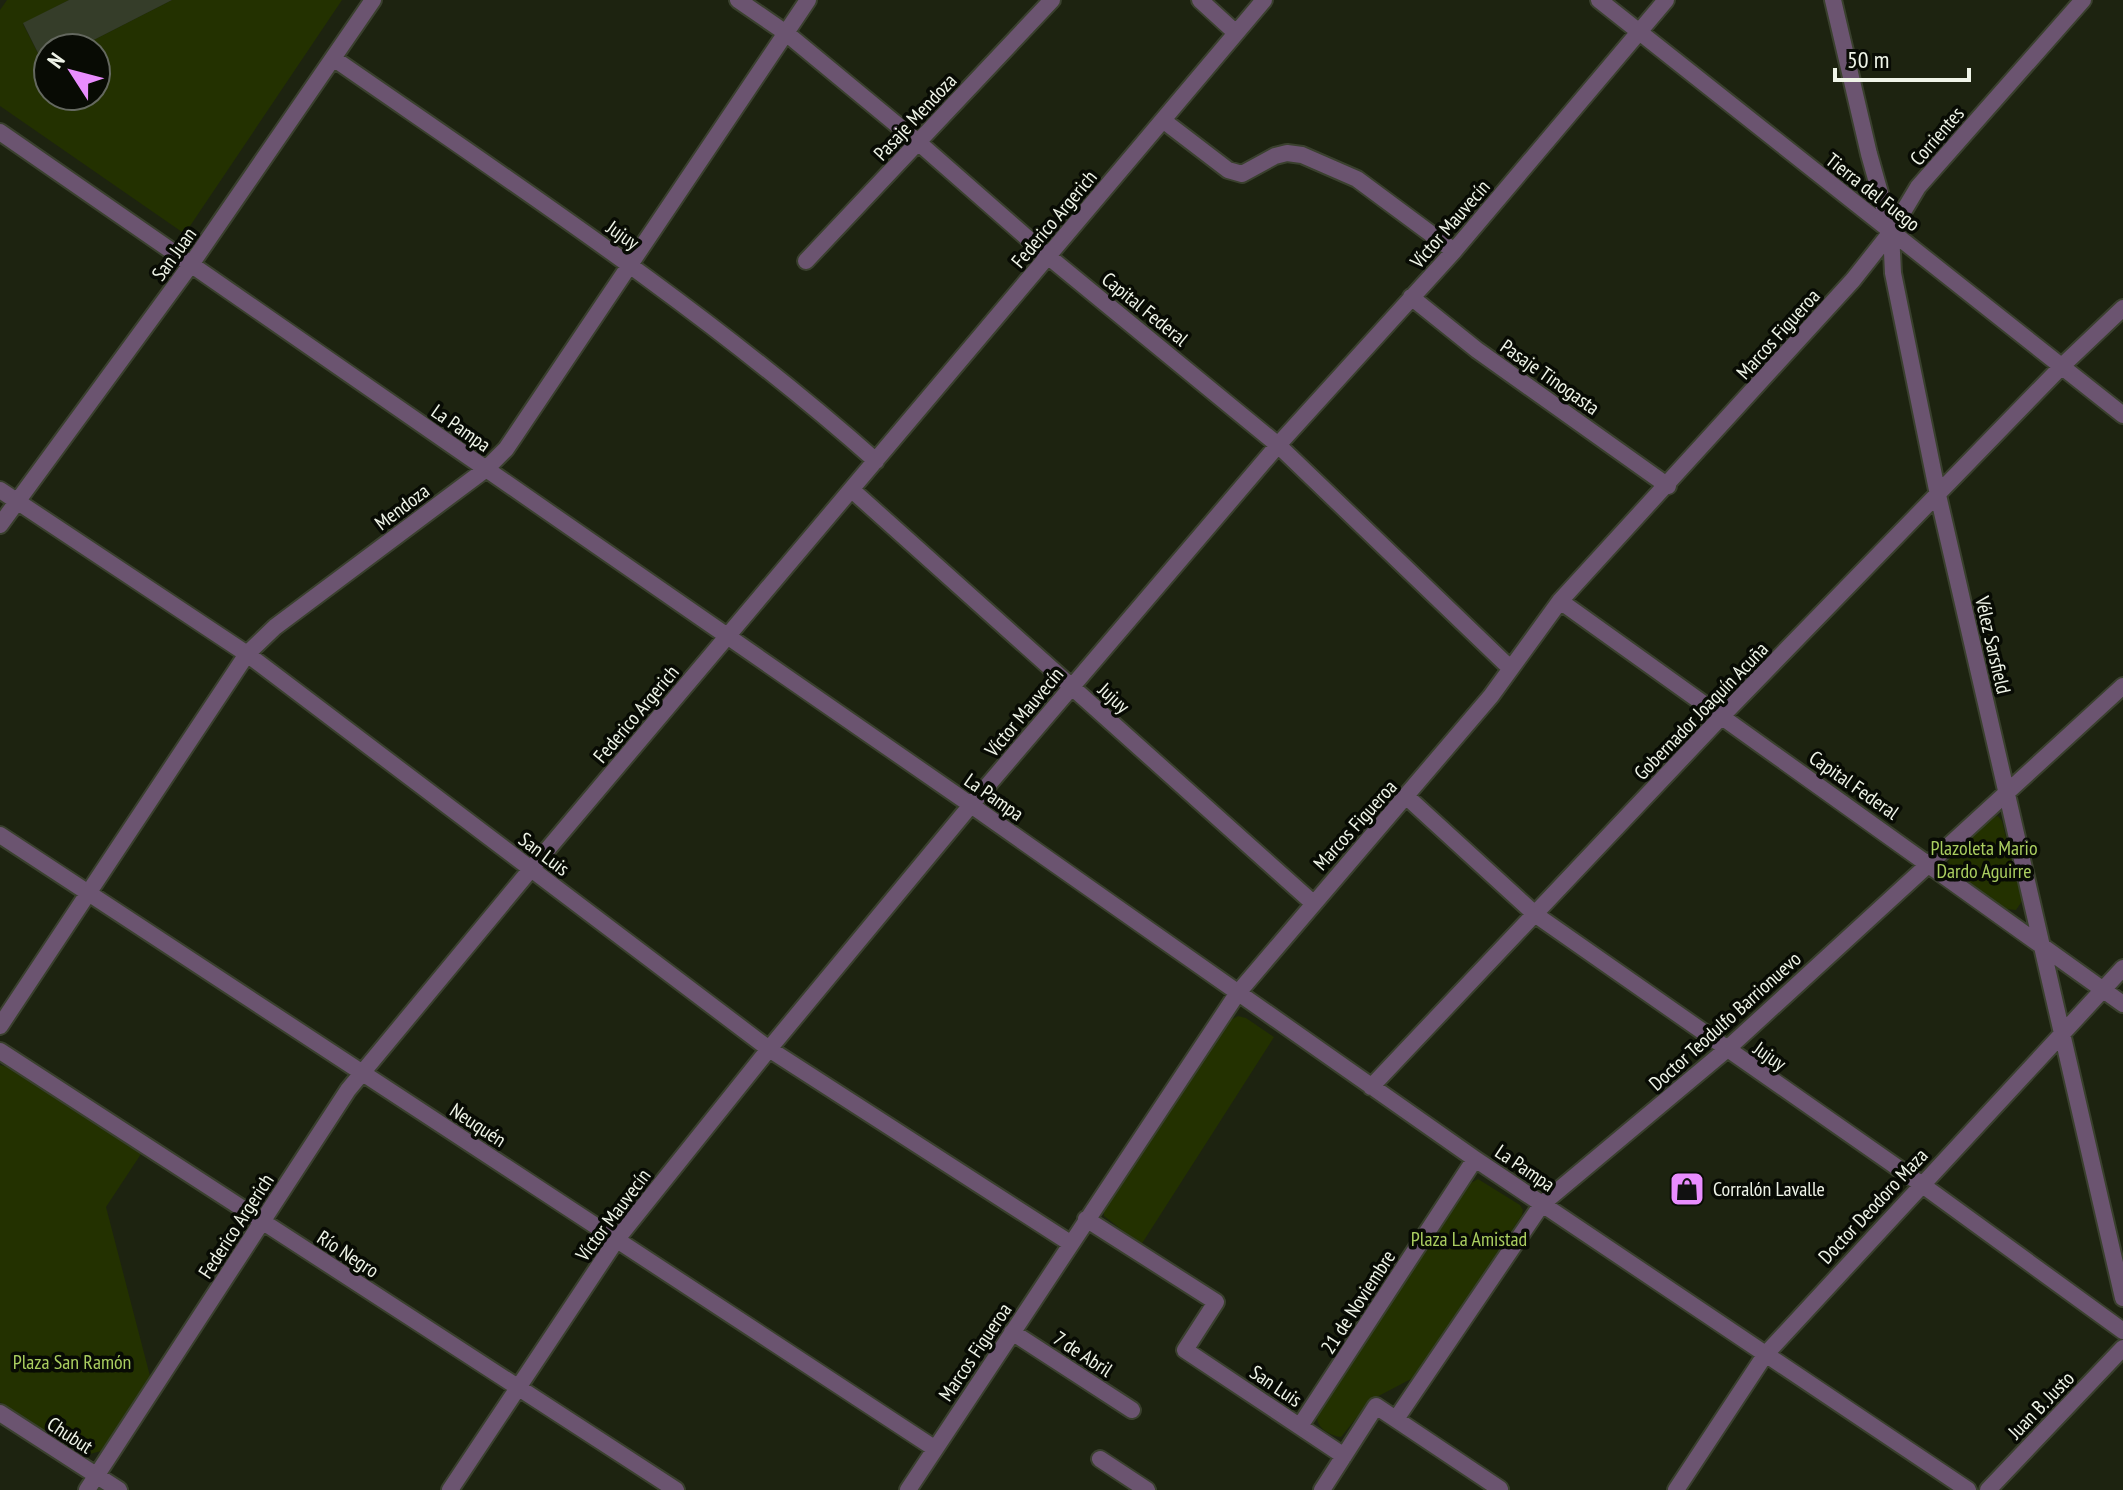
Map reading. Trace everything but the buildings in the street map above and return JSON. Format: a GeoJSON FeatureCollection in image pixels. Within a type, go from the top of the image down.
{"type":"FeatureCollection","features":[{"type":"Feature","properties":{"kind":"street","name":"San Juan"},"geometry":{"type":"LineString","coordinates":[[0,525],[192,263],[373,0]]}},
{"type":"Feature","properties":{"kind":"street","name":"Capital Federal"},"geometry":{"type":"LineString","coordinates":[[738,0],[786,33],[919,143],[1049,257],[1278,445],[1510,668]]}},
{"type":"Feature","properties":{"kind":"street","name":"Mendoza"},"geometry":{"type":"LineString","coordinates":[[0,1026],[247,654],[275,627],[486,469],[506,449],[808,0]]}},
{"type":"Feature","properties":{"kind":"street","name":"Pasaje Mendoza"},"geometry":{"type":"LineString","coordinates":[[806,261],[1052,0]]}},
{"type":"Feature","properties":{"kind":"street"},"geometry":{"type":"LineString","coordinates":[[1200,0],[1236,33]]}},
{"type":"Feature","properties":{"kind":"street","name":"Federico Argerich"},"geometry":{"type":"LineString","coordinates":[[87,1490],[348,1090],[1264,0]]}},
{"type":"Feature","properties":{"kind":"street","name":"Tierra del Fuego"},"geometry":{"type":"LineString","coordinates":[[1599,0],[2123,415]]}},
{"type":"Feature","properties":{"kind":"street","name":"Víctor Mauvecín"},"geometry":{"type":"LineString","coordinates":[[450,1490],[617,1239],[769,1049],[971,805],[1278,445],[1454,251],[1666,0]]}},
{"type":"Feature","properties":{"kind":"street","name":"Vélez Sarsfield"},"geometry":{"type":"LineString","coordinates":[[1833,0],[1869,154],[1891,232],[1893,273],[1938,495],[2123,1298]]}},
{"type":"Feature","properties":{"kind":"street","name":"Corrientes"},"geometry":{"type":"LineString","coordinates":[[1891,232],[1918,187],[2083,0]]}},
{"type":"Feature","properties":{"kind":"street","name":"Jujuy"},"geometry":{"type":"LineString","coordinates":[[333,58],[631,264],[805,398],[876,461]]}},
{"type":"Feature","properties":{"kind":"street"},"geometry":{"type":"LineString","coordinates":[[1164,121],[1228,170],[1242,174],[1287,153],[1302,155],[1357,179],[1454,251]]}},
{"type":"Feature","properties":{"kind":"street","name":"La Pampa"},"geometry":{"type":"LineString","coordinates":[[0,132],[729,636],[1475,1159],[1968,1490]]}},
{"type":"Feature","properties":{"kind":"street","name":"Marcos Figueroa"},"geometry":{"type":"LineString","coordinates":[[908,1490],[1237,994],[1491,696],[1560,601],[1853,280],[1891,232]]}},
{"type":"Feature","properties":{"kind":"street","name":"Pasaje Tinogasta"},"geometry":{"type":"LineString","coordinates":[[1411,297],[1477,350],[1668,486]]}},
{"type":"Feature","properties":{"kind":"street","name":"Gobernador Joaquín Acuña"},"geometry":{"type":"LineString","coordinates":[[1371,1087],[1722,716],[2062,366],[2123,308]]}},
{"type":"Feature","properties":{"kind":"street","name":"San Luis"},"geometry":{"type":"LineString","coordinates":[[0,490],[247,654],[769,1049],[1070,1243]]}},
{"type":"Feature","properties":{"kind":"street","name":"Jujuy"},"geometry":{"type":"LineString","coordinates":[[852,490],[1313,903]]}},
{"type":"Feature","properties":{"kind":"street","name":"Capital Federal"},"geometry":{"type":"LineString","coordinates":[[1560,601],[2123,1004]]}},
{"type":"Feature","properties":{"kind":"street","name":"Doctor Teodulfo Barrionuevo"},"geometry":{"type":"LineString","coordinates":[[1396,1419],[1542,1204],[1726,1050],[2123,686]]}},
{"type":"Feature","properties":{"kind":"street","name":"Jujuy"},"geometry":{"type":"LineString","coordinates":[[1407,797],[1536,915],[1921,1184],[2123,1331]]}},
{"type":"Feature","properties":{"kind":"street","name":"Neuquén"},"geometry":{"type":"LineString","coordinates":[[0,835],[934,1448]]}},
{"type":"Feature","properties":{"kind":"street","name":"Doctor Deodoro Maza"},"geometry":{"type":"LineString","coordinates":[[1676,1490],[1765,1355],[2123,968]]}},
{"type":"Feature","properties":{"kind":"street","name":"Río Negro"},"geometry":{"type":"LineString","coordinates":[[0,1051],[676,1490]]}},
{"type":"Feature","properties":{"kind":"street","name":"21 de Noviembre"},"geometry":{"type":"LineString","coordinates":[[1300,1426],[1475,1159]]}},
{"type":"Feature","properties":{"kind":"street","name":"San Luis"},"geometry":{"type":"LineString","coordinates":[[1086,1219],[1216,1302],[1185,1350],[1344,1456]]}},
{"type":"Feature","properties":{"kind":"street","name":"7 de Abril"},"geometry":{"type":"LineString","coordinates":[[1012,1332],[1132,1410]]}},
{"type":"Feature","properties":{"kind":"street","name":"Juan B. Justo"},"geometry":{"type":"LineString","coordinates":[[1988,1490],[2123,1348]]}},
{"type":"Feature","properties":{"kind":"street"},"geometry":{"type":"LineString","coordinates":[[1322,1490],[1376,1406],[1500,1489]]}},
{"type":"Feature","properties":{"kind":"street","name":"Chubut"},"geometry":{"type":"LineString","coordinates":[[0,1413],[119,1490]]}},
{"type":"Feature","properties":{"kind":"street"},"geometry":{"type":"LineString","coordinates":[[1100,1459],[1147,1490]]}},
{"type":"Feature","properties":{"kind":"green space"},"geometry":{"type":"Polygon","coordinates":[[[7,0],[69,0],[23,24],[32,42],[32,112],[112,112],[112,32],[109,32],[172,0],[342,0],[188,229],[182,232],[0,106],[0,10],[7,0]]]}},
{"type":"Feature","properties":{"kind":"green space","name":"Plazoleta Mario Dardo Aguirre"},"geometry":{"type":"Polygon","coordinates":[[[1998,816],[2002,821],[2022,901],[2016,910],[2006,909],[1953,871],[1948,862],[1951,852],[1992,817],[1998,816]]]}},
{"type":"Feature","properties":{"kind":"green space"},"geometry":{"type":"Polygon","coordinates":[[[1238,1016],[1274,1037],[1141,1245],[1104,1216],[1104,1207],[1227,1022],[1238,1016]]]}},
{"type":"Feature","properties":{"kind":"green space","name":"Plaza San Ramón"},"geometry":{"type":"Polygon","coordinates":[[[0,1065],[141,1154],[106,1207],[150,1376],[101,1451],[83,1456],[0,1402],[0,1065]]]}},
{"type":"Feature","properties":{"kind":"green space","name":"Plaza La Amistad"},"geometry":{"type":"Polygon","coordinates":[[[1478,1179],[1520,1205],[1522,1215],[1421,1370],[1411,1379],[1371,1400],[1341,1437],[1328,1433],[1319,1424],[1317,1415],[1467,1185],[1478,1179]]]}},
{"type":"Feature","properties":{"kind":"place","name":"Corralón Lavalle"},"geometry":{"type":"Point","coordinates":[1687,1189]}}]}
